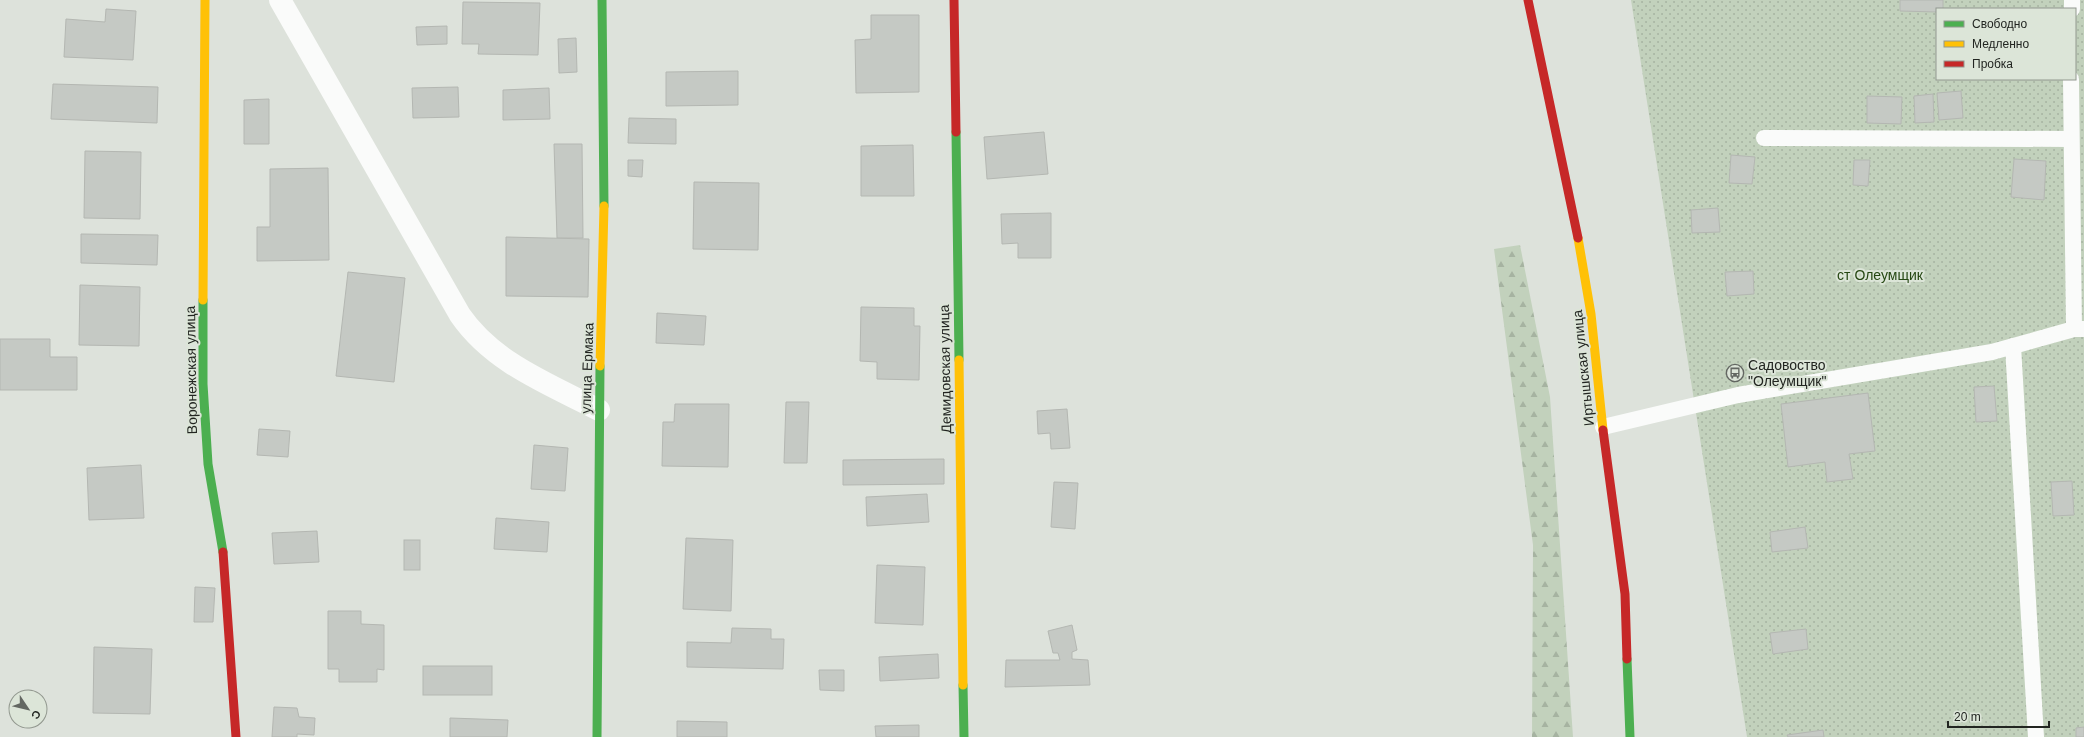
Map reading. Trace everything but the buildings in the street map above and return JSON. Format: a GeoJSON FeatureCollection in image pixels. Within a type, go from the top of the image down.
{"type":"FeatureCollection","features":[{"type":"Feature","properties":{"kind":"street","name":"Воронежская улица"},"geometry":{"type":"LineString","coordinates":[[205,0],[204,415],[208,464],[223,545],[236,737]]}},
{"type":"Feature","properties":{"kind":"street"},"geometry":{"type":"LineString","coordinates":[[280,0],[460,315],[471,331],[506,360],[599,410]]}},
{"type":"Feature","properties":{"kind":"street","name":"улица Ермака"},"geometry":{"type":"LineString","coordinates":[[597,737],[599,410],[604,218],[602,0]]}},
{"type":"Feature","properties":{"kind":"street","name":"Демидовская улица"},"geometry":{"type":"LineString","coordinates":[[954,0],[964,737]]}},
{"type":"Feature","properties":{"kind":"street","name":"Иртышская улица"},"geometry":{"type":"LineString","coordinates":[[1528,0],[1576,226],[1591,314],[1603,427],[1625,594],[1630,737]]}},
{"type":"Feature","properties":{"kind":"lane"},"geometry":{"type":"LineString","coordinates":[[1603,427],[1738,395],[1992,352],[2079,329],[2072,202],[2071,80]]}},
{"type":"Feature","properties":{"kind":"lane"},"geometry":{"type":"LineString","coordinates":[[1764,138],[2071,139]]}},
{"type":"Feature","properties":{"kind":"lane"},"geometry":{"type":"LineString","coordinates":[[2072,202],[2084,187]]}},
{"type":"Feature","properties":{"kind":"lane"},"geometry":{"type":"LineString","coordinates":[[2013,346],[2036,737]]}},
{"type":"Feature","properties":{"kind":"green space","name":"ст Олеумщик"},"geometry":{"type":"Polygon","coordinates":[[[1631,0],[2084,0],[2084,737],[1747,737],[1631,0]]]}},
{"type":"Feature","properties":{"kind":"green space"},"geometry":{"type":"Polygon","coordinates":[[[1520,245],[1550,397],[1573,737],[1532,737],[1533,545],[1494,249],[1520,245]]]}},
{"type":"Feature","properties":{"kind":"traffic: fast"},"geometry":{"type":"LineString","coordinates":[[602,0],[604,206]]}},
{"type":"Feature","properties":{"kind":"traffic: fast"},"geometry":{"type":"LineString","coordinates":[[956,132],[959,360]]}},
{"type":"Feature","properties":{"kind":"traffic: fast"},"geometry":{"type":"LineString","coordinates":[[203,300],[203,384],[208,464],[223,552]]}},
{"type":"Feature","properties":{"kind":"traffic: fast"},"geometry":{"type":"LineString","coordinates":[[597,737],[600,366]]}},
{"type":"Feature","properties":{"kind":"traffic: fast"},"geometry":{"type":"LineString","coordinates":[[1627,659],[1630,737]]}},
{"type":"Feature","properties":{"kind":"traffic: fast"},"geometry":{"type":"LineString","coordinates":[[963,685],[964,737]]}},
{"type":"Feature","properties":{"kind":"traffic: slow"},"geometry":{"type":"LineString","coordinates":[[203,300],[205,0]]}},
{"type":"Feature","properties":{"kind":"traffic: slow"},"geometry":{"type":"LineString","coordinates":[[600,366],[604,206]]}},
{"type":"Feature","properties":{"kind":"traffic: slow"},"geometry":{"type":"LineString","coordinates":[[1578,238],[1591,314],[1603,430]]}},
{"type":"Feature","properties":{"kind":"traffic: slow"},"geometry":{"type":"LineString","coordinates":[[959,360],[963,685]]}},
{"type":"Feature","properties":{"kind":"traffic: jam"},"geometry":{"type":"LineString","coordinates":[[954,0],[956,132]]}},
{"type":"Feature","properties":{"kind":"traffic: jam"},"geometry":{"type":"LineString","coordinates":[[1528,0],[1578,238]]}},
{"type":"Feature","properties":{"kind":"traffic: jam"},"geometry":{"type":"LineString","coordinates":[[1603,430],[1625,594],[1627,659]]}},
{"type":"Feature","properties":{"kind":"traffic: jam"},"geometry":{"type":"LineString","coordinates":[[223,552],[236,737]]}},
{"type":"Feature","properties":{"kind":"place","name":"Садовоство \"Олеумщик\""},"geometry":{"type":"Point","coordinates":[1735,373]}}]}
